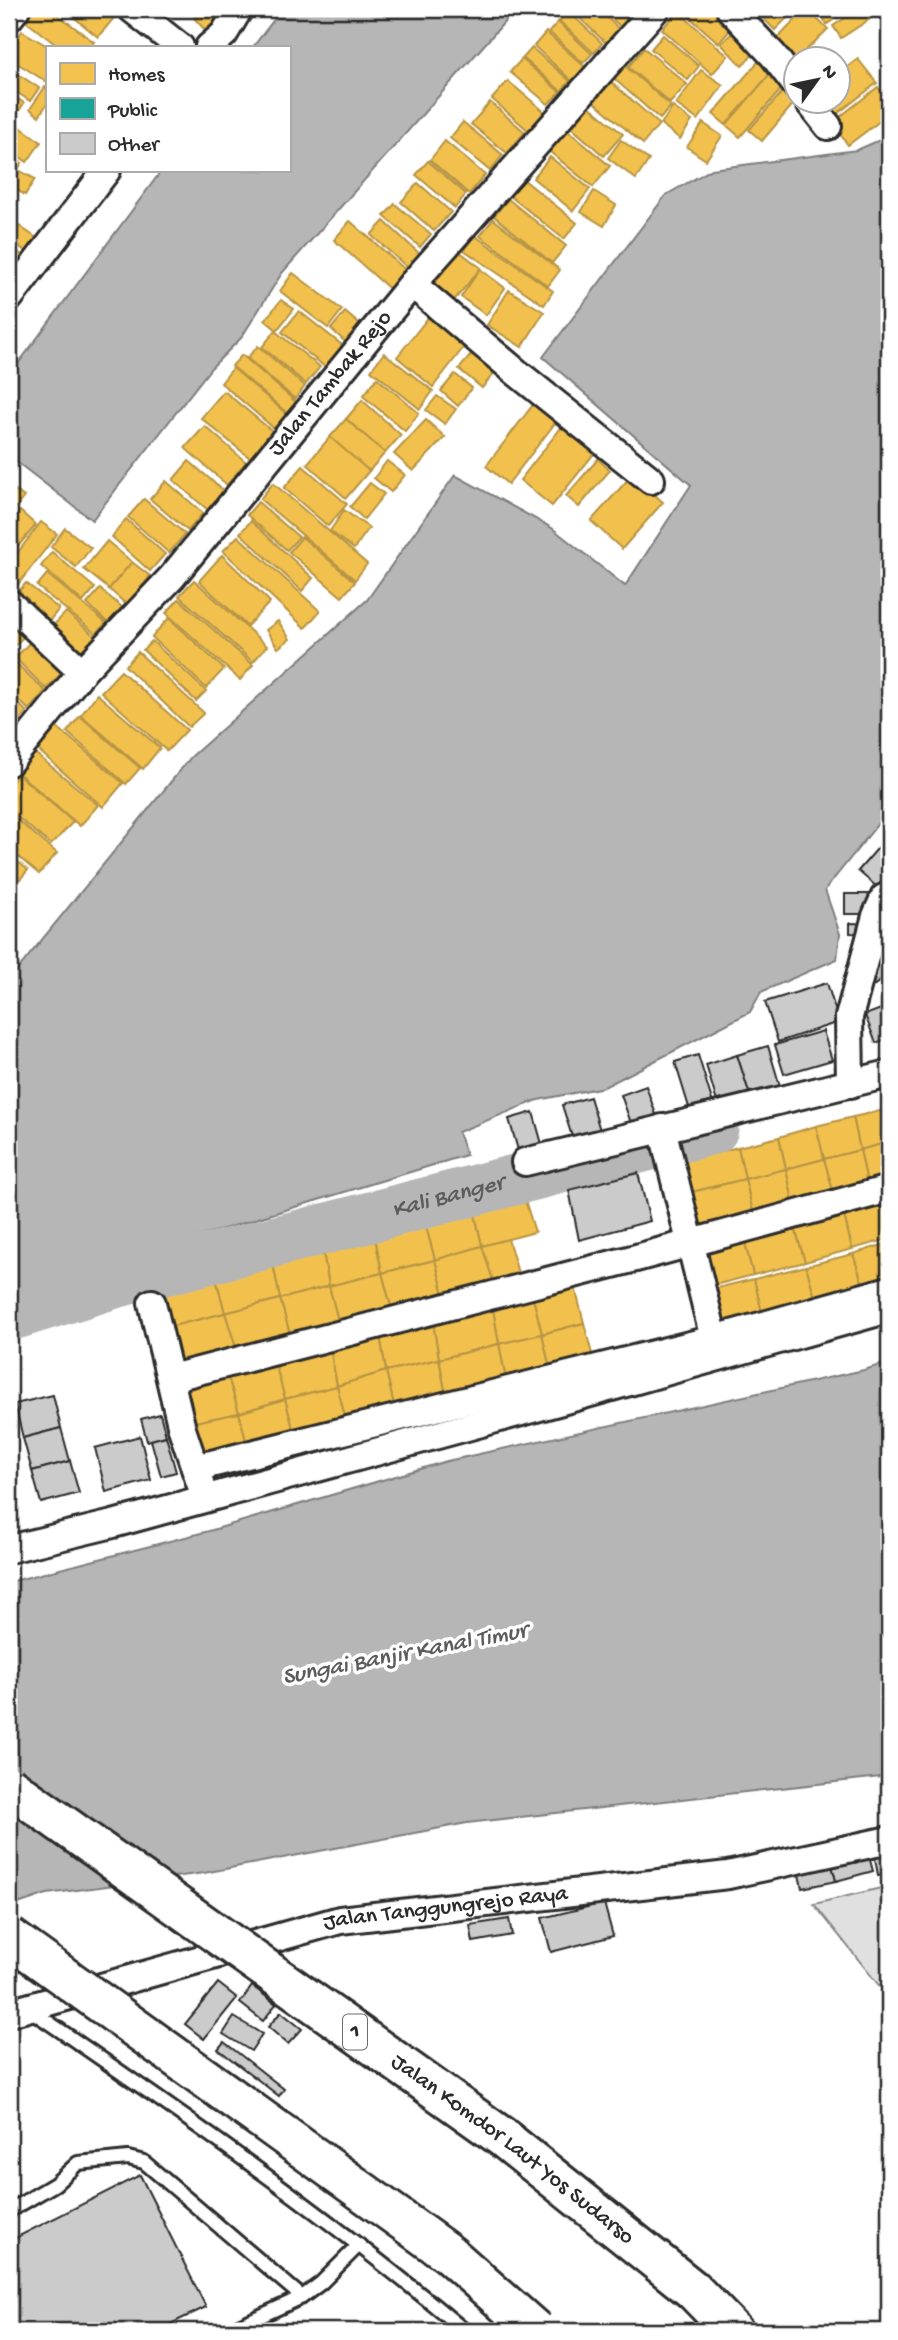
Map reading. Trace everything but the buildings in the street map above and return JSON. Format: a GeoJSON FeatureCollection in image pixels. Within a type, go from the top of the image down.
{"type":"FeatureCollection","features":[{"type":"Feature","properties":{"kind":"highway","name":"Jalan Komdor Laut Yos Sudarso"},"geometry":{"type":"LineString","coordinates":[[9,1786],[502,2137],[693,2290],[733,2331]]}},
{"type":"Feature","properties":{"kind":"highway"},"geometry":{"type":"LineString","coordinates":[[9,1937],[449,2253],[536,2331]]}},
{"type":"Feature","properties":{"kind":"street"},"geometry":{"type":"LineString","coordinates":[[9,18],[16,9]]}},
{"type":"Feature","properties":{"kind":"street"},"geometry":{"type":"LineString","coordinates":[[132,9],[179,46]]}},
{"type":"Feature","properties":{"kind":"street"},"geometry":{"type":"LineString","coordinates":[[210,46],[224,34],[239,9]]}},
{"type":"Feature","properties":{"kind":"street","name":"Jalan Tambak Rejo"},"geometry":{"type":"LineString","coordinates":[[9,762],[82,672],[172,578],[412,284],[656,9]]}},
{"type":"Feature","properties":{"kind":"street"},"geometry":{"type":"LineString","coordinates":[[730,9],[782,67]]}},
{"type":"Feature","properties":{"kind":"street"},"geometry":{"type":"LineString","coordinates":[[820,116],[828,126]]}},
{"type":"Feature","properties":{"kind":"street"},"geometry":{"type":"LineString","coordinates":[[9,298],[105,172]]}},
{"type":"Feature","properties":{"kind":"street"},"geometry":{"type":"LineString","coordinates":[[412,284],[651,480]]}},
{"type":"Feature","properties":{"kind":"street"},"geometry":{"type":"LineString","coordinates":[[9,603],[82,672]]}},
{"type":"Feature","properties":{"kind":"street"},"geometry":{"type":"LineString","coordinates":[[850,1084],[849,1017],[876,916],[884,898]]}},
{"type":"Feature","properties":{"kind":"street"},"geometry":{"type":"LineString","coordinates":[[525,1161],[889,1074]]}},
{"type":"Feature","properties":{"kind":"street"},"geometry":{"type":"LineString","coordinates":[[662,1128],[716,1348]]}},
{"type":"Feature","properties":{"kind":"street"},"geometry":{"type":"LineString","coordinates":[[171,1378],[889,1189]]}},
{"type":"Feature","properties":{"kind":"street"},"geometry":{"type":"LineString","coordinates":[[9,1549],[205,1498],[716,1348],[889,1290]]}},
{"type":"Feature","properties":{"kind":"street"},"geometry":{"type":"LineString","coordinates":[[152,1303],[182,1429],[205,1498]]}},
{"type":"Feature","properties":{"kind":"street"},"geometry":{"type":"LineString","coordinates":[[195,1468],[889,1309]]}},
{"type":"Feature","properties":{"kind":"street","name":"Jalan Tanggungrejo Raya"},"geometry":{"type":"LineString","coordinates":[[19,2011],[340,1920],[728,1875],[889,1840]]}},
{"type":"Feature","properties":{"kind":"lane"},"geometry":{"type":"LineString","coordinates":[[19,2011],[242,2157],[359,2245],[464,2331]]}},
{"type":"Feature","properties":{"kind":"lane"},"geometry":{"type":"LineString","coordinates":[[9,2211],[55,2184],[78,2163],[128,2158],[144,2162],[302,2297]]}},
{"type":"Feature","properties":{"kind":"lane"},"geometry":{"type":"LineString","coordinates":[[228,2331],[302,2297],[321,2283],[359,2245]]}},
{"type":"Feature","properties":{"kind":"shaded area"},"geometry":{"type":"Polygon","coordinates":[[[889,1886],[889,1998],[814,1904],[889,1886]]]}},
{"type":"Feature","properties":{"kind":"water"},"geometry":{"type":"Polygon","coordinates":[[[282,9],[516,9],[282,273],[241,338],[211,368],[92,520],[9,456],[9,376],[161,172],[290,172],[290,46],[254,46],[282,9]]]}},
{"type":"Feature","properties":{"kind":"water"},"geometry":{"type":"Polygon","coordinates":[[[889,136],[889,810],[825,890],[840,934],[837,959],[761,992],[750,1012],[604,1087],[538,1100],[458,1132],[466,1155],[9,1294],[9,980],[191,757],[367,600],[455,475],[552,528],[625,586],[691,485],[543,357],[666,195],[712,169],[857,150],[889,136]]]}},
{"type":"Feature","properties":{"kind":"water","name":"Sungai Banjir Kanal Timur"},"geometry":{"type":"Polygon","coordinates":[[[889,1362],[889,1776],[467,1823],[204,1873],[47,1894],[9,1907],[9,1582],[209,1531],[447,1461],[864,1370],[889,1362]]]}},
{"type":"Feature","properties":{"kind":"waterway","name":"Kali Banger"},"geometry":{"type":"LineString","coordinates":[[9,1316],[118,1282],[713,1129]]}}]}
